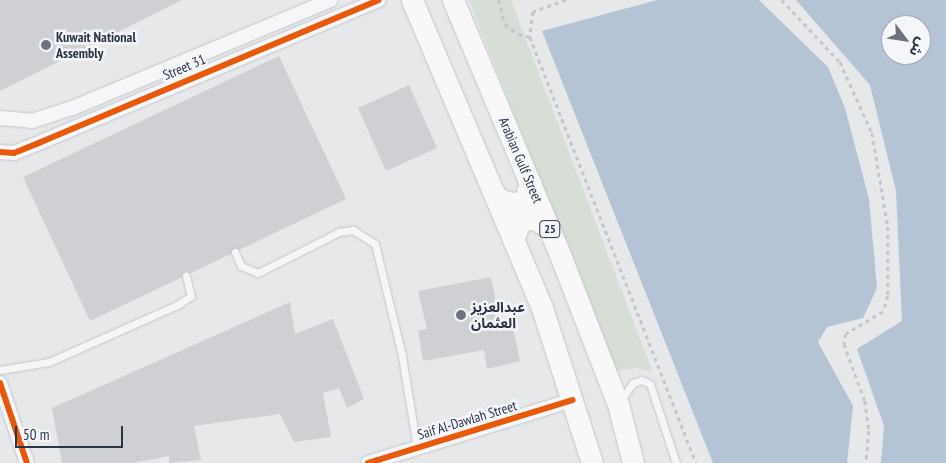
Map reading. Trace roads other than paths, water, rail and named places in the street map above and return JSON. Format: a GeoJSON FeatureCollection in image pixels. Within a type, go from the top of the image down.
{"type":"FeatureCollection","features":[{"type":"Feature","properties":{"kind":"main road"},"geometry":{"type":"LineString","coordinates":[[412,0],[542,308],[592,463]]}},
{"type":"Feature","properties":{"kind":"main road","name":"Arabian Gulf Street"},"geometry":{"type":"LineString","coordinates":[[453,0],[531,183],[618,404],[633,463]]}},
{"type":"Feature","properties":{"kind":"main road"},"geometry":{"type":"LineString","coordinates":[[493,191],[498,199],[515,204],[524,200],[531,183]]}},
{"type":"Feature","properties":{"kind":"main road"},"geometry":{"type":"LineString","coordinates":[[513,240],[519,224],[526,220],[535,219],[549,228]]}},
{"type":"Feature","properties":{"kind":"street","name":"Street 31"},"geometry":{"type":"LineString","coordinates":[[0,118],[32,121],[331,0]]}},
{"type":"Feature","properties":{"kind":"street","name":"Street 31"},"geometry":{"type":"LineString","coordinates":[[0,152],[14,152],[41,142],[378,0]]}},
{"type":"Feature","properties":{"kind":"street"},"geometry":{"type":"LineString","coordinates":[[256,31],[263,47]]}},
{"type":"Feature","properties":{"kind":"street"},"geometry":{"type":"LineString","coordinates":[[32,121],[41,142]]}},
{"type":"Feature","properties":{"kind":"street"},"geometry":{"type":"LineString","coordinates":[[0,383],[27,463]]}},
{"type":"Feature","properties":{"kind":"street","name":"Saif Al-Dawlah Street"},"geometry":{"type":"LineString","coordinates":[[368,463],[573,400]]}},
{"type":"Feature","properties":{"kind":"lane"},"geometry":{"type":"LineString","coordinates":[[235,252],[240,266],[258,273],[339,232],[353,230],[375,244],[402,356],[417,448]]}},
{"type":"Feature","properties":{"kind":"lane"},"geometry":{"type":"LineString","coordinates":[[0,370],[49,362],[179,304],[190,296],[186,276]]}},
{"type":"Feature","properties":{"kind":"lane"},"geometry":{"type":"LineString","coordinates":[[618,404],[633,383],[642,380],[650,384],[676,463]]}},
{"type":"Feature","properties":{"kind":"water"},"geometry":{"type":"Polygon","coordinates":[[[657,0],[759,0],[828,67],[845,108],[869,199],[877,288],[863,318],[827,327],[818,342],[853,406],[847,463],[713,463],[542,31],[657,0]]]}},
{"type":"Feature","properties":{"kind":"water"},"geometry":{"type":"Polygon","coordinates":[[[796,0],[946,0],[946,463],[881,463],[884,426],[857,349],[902,321],[896,191],[870,85],[796,0]]]}},
{"type":"Feature","properties":{"kind":"place","name":"Kuwait National Assembly"},"geometry":{"type":"Point","coordinates":[46,45]}},
{"type":"Feature","properties":{"kind":"place","name":"عبدالعزيز العثمان"},"geometry":{"type":"Point","coordinates":[461,315]}}]}
